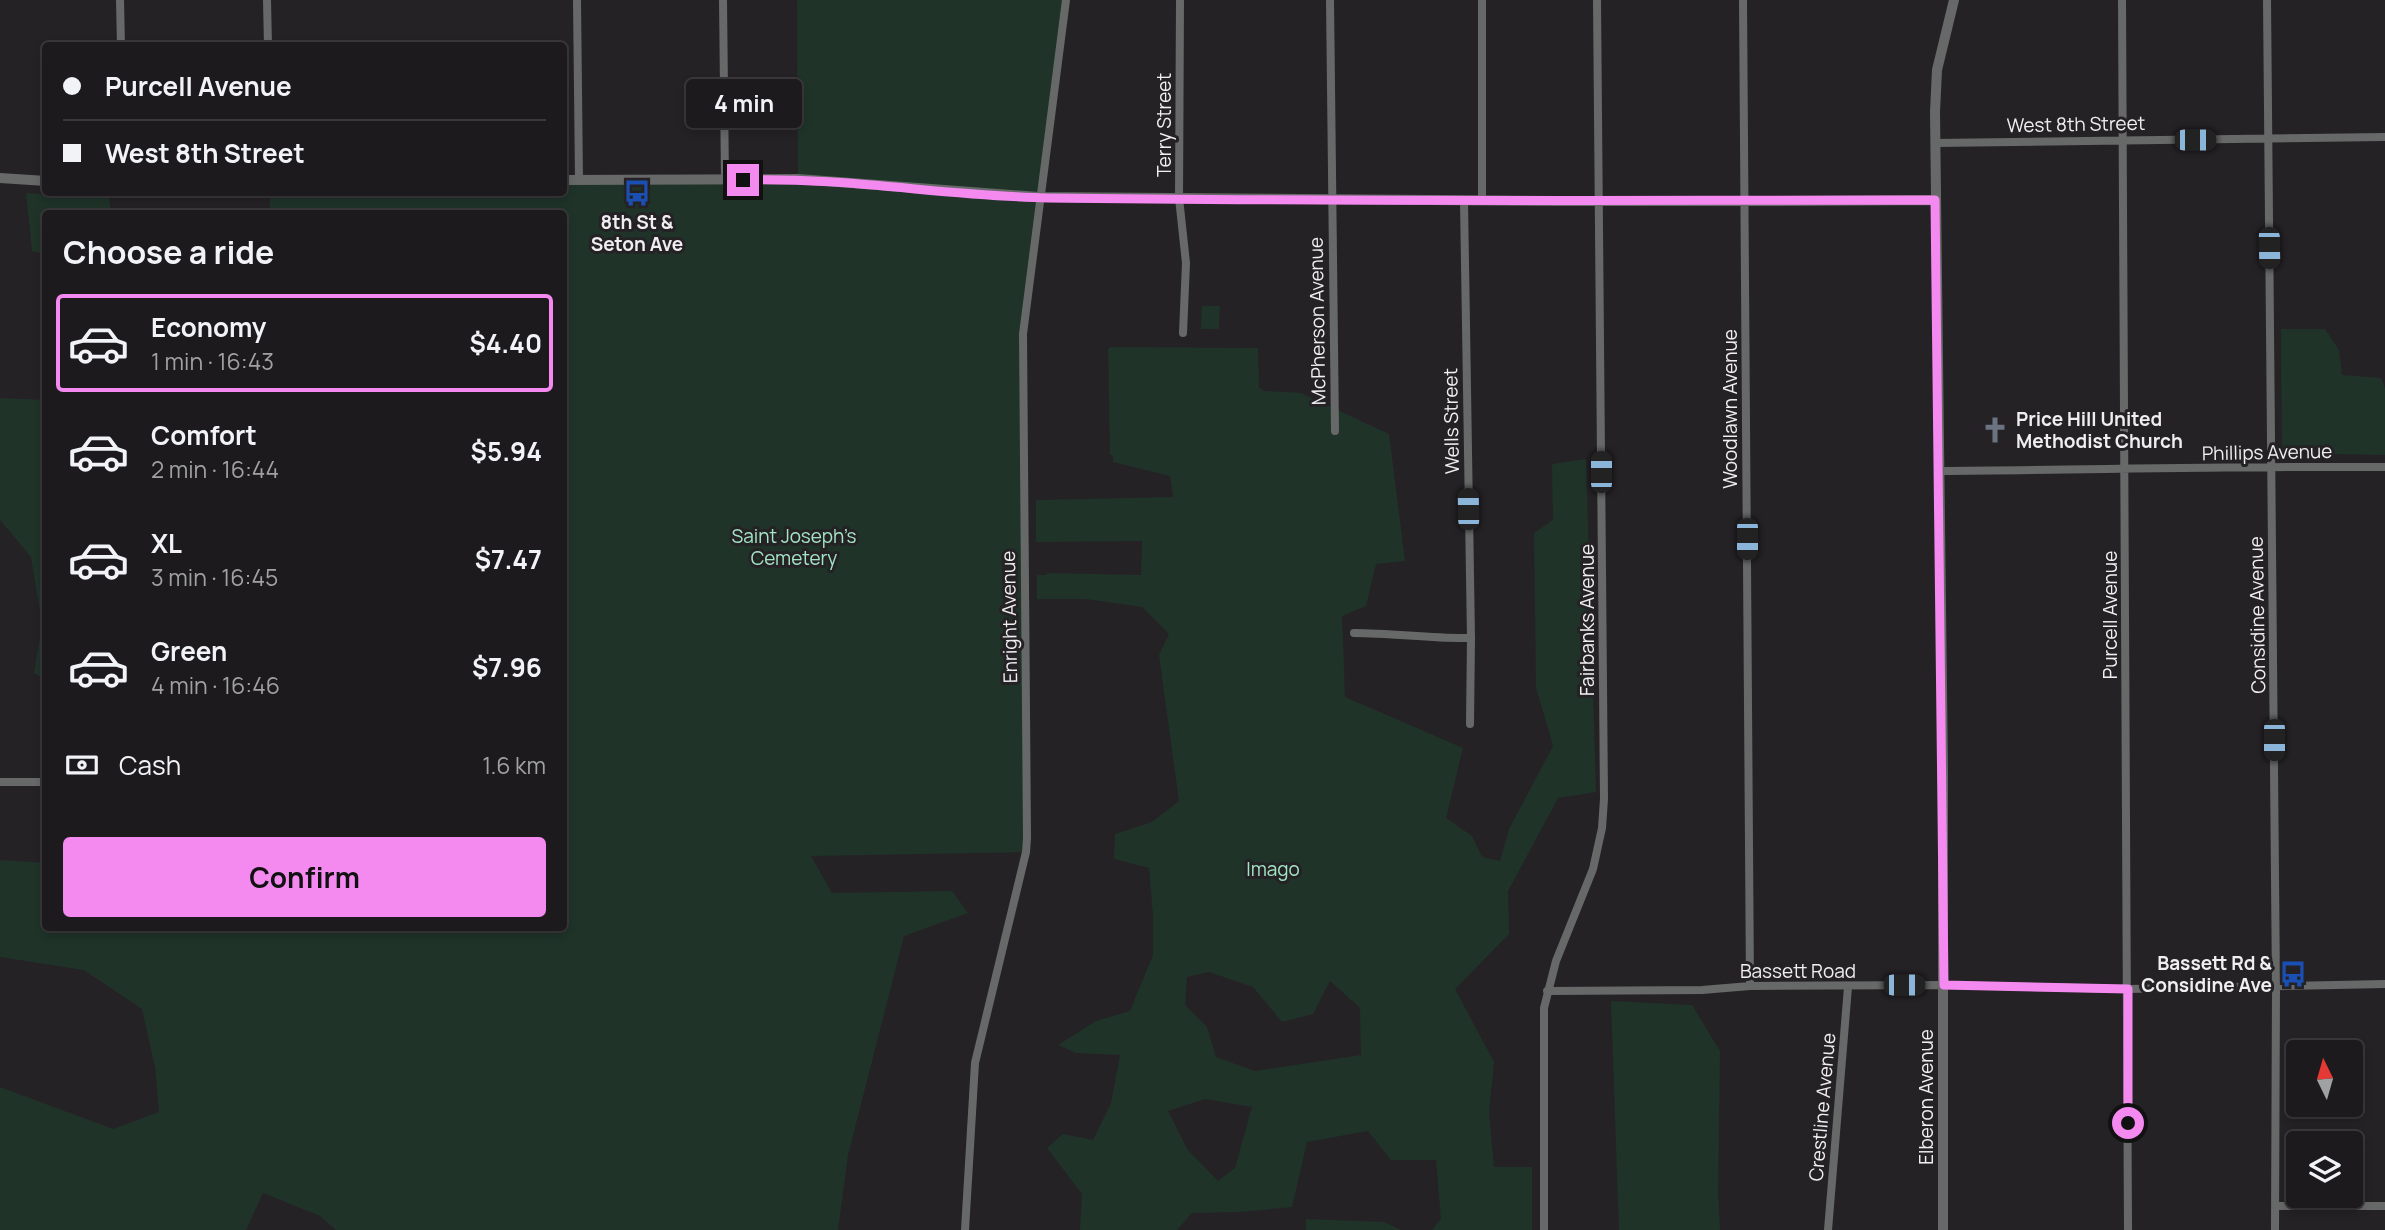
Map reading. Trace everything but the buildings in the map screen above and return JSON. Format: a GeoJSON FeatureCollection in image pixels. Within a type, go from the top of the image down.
{"type":"FeatureCollection","features":[{"type":"Feature","properties":{"kind":"street"},"geometry":{"type":"LineString","coordinates":[[120,0],[121,42]]}},
{"type":"Feature","properties":{"kind":"street"},"geometry":{"type":"LineString","coordinates":[[267,0],[268,42]]}},
{"type":"Feature","properties":{"kind":"street"},"geometry":{"type":"LineString","coordinates":[[577,0],[579,180]]}},
{"type":"Feature","properties":{"kind":"street"},"geometry":{"type":"LineString","coordinates":[[723,0],[725,180]]}},
{"type":"Feature","properties":{"kind":"street","name":"Enright Avenue"},"geometry":{"type":"LineString","coordinates":[[965,1230],[975,1063],[1026,852],[1023,334],[1066,0]]}},
{"type":"Feature","properties":{"kind":"street","name":"Terry Street"},"geometry":{"type":"LineString","coordinates":[[1180,0],[1179,198],[1186,263],[1183,333]]}},
{"type":"Feature","properties":{"kind":"street","name":"McPherson Avenue"},"geometry":{"type":"LineString","coordinates":[[1330,0],[1335,431]]}},
{"type":"Feature","properties":{"kind":"street"},"geometry":{"type":"LineString","coordinates":[[1482,0],[1482,201]]}},
{"type":"Feature","properties":{"kind":"street","name":"Fairbanks Avenue"},"geometry":{"type":"LineString","coordinates":[[1545,1230],[1542,1030],[1547,991],[1556,961],[1593,869],[1602,828],[1604,799],[1597,0]]}},
{"type":"Feature","properties":{"kind":"street","name":"Woodlawn Avenue"},"geometry":{"type":"LineString","coordinates":[[1743,0],[1750,986]]}},
{"type":"Feature","properties":{"kind":"street","name":"Elberon Avenue"},"geometry":{"type":"LineString","coordinates":[[1943,1230],[1944,985],[1935,143],[1937,70],[1955,0]]}},
{"type":"Feature","properties":{"kind":"street","name":"Purcell Avenue"},"geometry":{"type":"LineString","coordinates":[[2122,0],[2128,1230]]}},
{"type":"Feature","properties":{"kind":"street","name":"Considine Avenue"},"geometry":{"type":"LineString","coordinates":[[2267,0],[2276,987],[2275,1230]]}},
{"type":"Feature","properties":{"kind":"street","name":"West 8th Street"},"geometry":{"type":"LineString","coordinates":[[1935,143],[2385,137]]}},
{"type":"Feature","properties":{"kind":"street"},"geometry":{"type":"LineString","coordinates":[[0,178],[42,181]]}},
{"type":"Feature","properties":{"kind":"street"},"geometry":{"type":"LineString","coordinates":[[567,180],[798,179],[1039,197],[1464,201],[1935,200]]}},
{"type":"Feature","properties":{"kind":"street","name":"Wells Street"},"geometry":{"type":"LineString","coordinates":[[1464,201],[1470,724]]}},
{"type":"Feature","properties":{"kind":"street","name":"Phillips Avenue"},"geometry":{"type":"LineString","coordinates":[[1939,471],[2385,467]]}},
{"type":"Feature","properties":{"kind":"street"},"geometry":{"type":"LineString","coordinates":[[1354,633],[1471,639]]}},
{"type":"Feature","properties":{"kind":"street"},"geometry":{"type":"LineString","coordinates":[[0,782],[42,782]]}},
{"type":"Feature","properties":{"kind":"street","name":"Bassett Road"},"geometry":{"type":"LineString","coordinates":[[1547,991],[1702,990],[1750,986],[1944,985],[2128,989],[2385,984]]}},
{"type":"Feature","properties":{"kind":"street","name":"Crestline Avenue"},"geometry":{"type":"LineString","coordinates":[[1828,1230],[1848,987]]}},
{"type":"Feature","properties":{"kind":"street"},"geometry":{"type":"LineString","coordinates":[[2275,1206],[2385,1206]]}},
{"type":"Feature","properties":{"kind":"green space","name":"Saint Joseph’s Cemetery"},"geometry":{"type":"Polygon","coordinates":[[[797,0],[1066,0],[1025,312],[1026,852],[811,856],[832,893],[952,891],[968,913],[904,936],[848,1155],[838,1230],[336,1230],[320,1216],[263,1193],[246,1230],[0,1230],[0,1087],[113,1129],[159,1112],[155,1067],[142,1009],[84,970],[0,957],[0,860],[42,863],[42,931],[567,931],[567,210],[270,210],[270,196],[567,196],[567,180],[798,179],[797,0]]]}},
{"type":"Feature","properties":{"kind":"green space"},"geometry":{"type":"Polygon","coordinates":[[[26,193],[109,198],[111,210],[42,210],[42,253],[32,251],[26,193]]]}},
{"type":"Feature","properties":{"kind":"green space"},"geometry":{"type":"Polygon","coordinates":[[[1202,306],[1220,306],[1219,329],[1201,329],[1202,306]]]}},
{"type":"Feature","properties":{"kind":"green space"},"geometry":{"type":"Polygon","coordinates":[[[2281,329],[2325,329],[2339,350],[2342,375],[2381,378],[2385,388],[2385,455],[2282,453],[2281,329]]]}},
{"type":"Feature","properties":{"kind":"green space","name":"Imago"},"geometry":{"type":"Polygon","coordinates":[[[1258,348],[1259,388],[1265,391],[1301,393],[1389,434],[1405,561],[1376,564],[1366,606],[1342,616],[1345,697],[1463,748],[1446,818],[1472,836],[1482,857],[1500,861],[1509,829],[1553,746],[1536,687],[1534,533],[1553,520],[1552,464],[1586,459],[1596,792],[1558,798],[1508,891],[1509,934],[1455,989],[1494,1062],[1489,1113],[1494,1167],[1532,1167],[1532,1230],[1432,1230],[1441,1219],[1436,1160],[1391,1160],[1368,1131],[1307,1142],[1292,1207],[1192,1213],[1177,1230],[1080,1230],[1082,1194],[1047,1148],[1063,1134],[1093,1140],[1111,1103],[1120,1055],[1076,1053],[1058,1045],[1096,1021],[1130,1011],[1153,955],[1153,915],[1149,868],[1114,859],[1115,834],[1152,822],[1179,801],[1159,655],[1169,634],[1142,607],[1086,599],[1037,599],[1037,575],[1141,575],[1142,541],[1036,542],[1036,500],[1173,497],[1170,476],[1113,462],[1113,455],[1110,455],[1108,349],[1258,348]],[[1209,972],[1187,977],[1185,1005],[1207,1027],[1216,1057],[1255,1071],[1361,1055],[1360,1008],[1330,981],[1313,1014],[1282,1022],[1253,987],[1209,972]],[[1205,1099],[1168,1111],[1187,1149],[1218,1181],[1235,1168],[1252,1107],[1205,1099]]]}},
{"type":"Feature","properties":{"kind":"green space"},"geometry":{"type":"Polygon","coordinates":[[[0,398],[42,400],[42,625],[31,557],[0,520],[0,398]]]}},
{"type":"Feature","properties":{"kind":"green space"},"geometry":{"type":"Polygon","coordinates":[[[42,625],[42,677],[34,673],[42,625]]]}},
{"type":"Feature","properties":{"kind":"green space"},"geometry":{"type":"Polygon","coordinates":[[[1611,1001],[1692,1005],[1720,1051],[1720,1230],[1619,1230],[1611,1001]]]}},
{"type":"Feature","properties":{"kind":"green space"},"geometry":{"type":"Polygon","coordinates":[[[1306,1219],[1384,1222],[1401,1230],[1306,1230],[1306,1219]]]}},
{"type":"Feature","properties":{"kind":"place","name":"8th St & Seton Ave"},"geometry":{"type":"Point","coordinates":[637,193]}},
{"type":"Feature","properties":{"kind":"place","name":"Price Hill United Methodist Church"},"geometry":{"type":"Point","coordinates":[1995,430]}},
{"type":"Feature","properties":{"kind":"place","name":"Bassett Rd & Considine Ave"},"geometry":{"type":"Point","coordinates":[2293,974]}},
{"type":"Feature","properties":{"kind":"route"},"geometry":{"type":"LineString","coordinates":[[743,180],[798,179],[1048,198],[1935,200],[1944,985],[2128,989],[2128,1123]]}}]}
